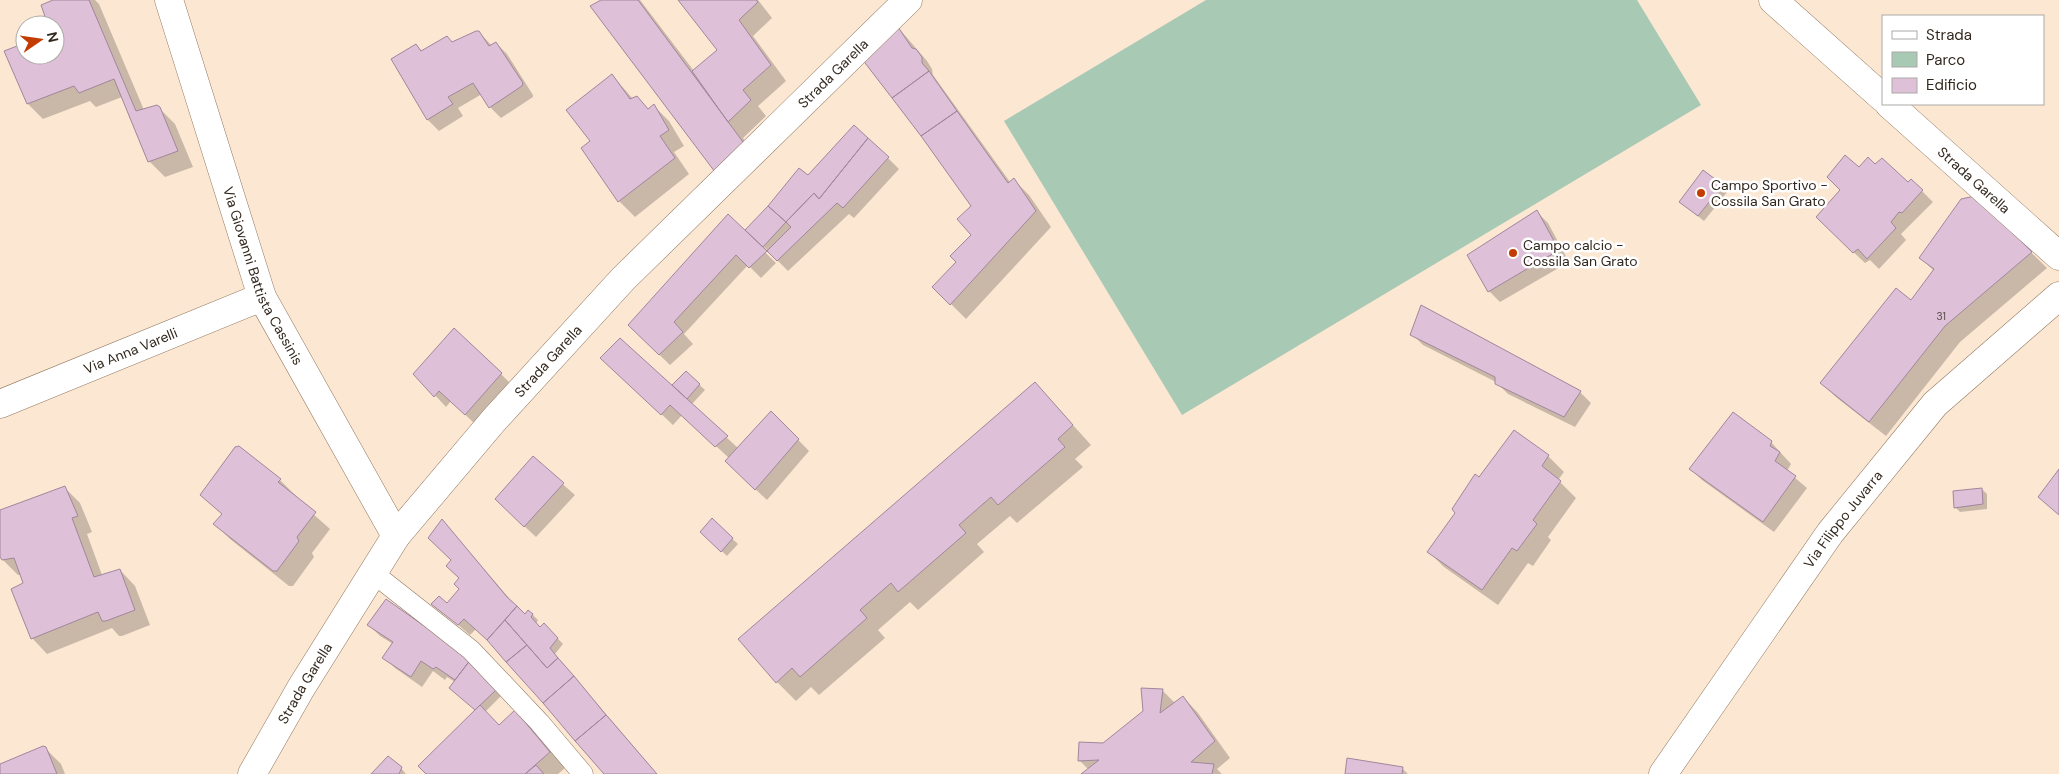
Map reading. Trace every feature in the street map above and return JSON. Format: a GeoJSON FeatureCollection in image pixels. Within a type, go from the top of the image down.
{"type":"FeatureCollection","features":[{"type":"Feature","properties":{"kind":"street","name":"Via Giovanni Battista Cassinis"},"geometry":{"type":"LineString","coordinates":[[169,0],[262,297],[396,536]]}},
{"type":"Feature","properties":{"kind":"street","name":"Strada Garella"},"geometry":{"type":"LineString","coordinates":[[252,774],[301,688],[396,536],[494,420],[623,279],[908,0]]}},
{"type":"Feature","properties":{"kind":"street"},"geometry":{"type":"LineString","coordinates":[[1773,0],[1882,97]]}},
{"type":"Feature","properties":{"kind":"street","name":"Strada Garella"},"geometry":{"type":"LineString","coordinates":[[1890,105],[2059,256]]}},
{"type":"Feature","properties":{"kind":"street","name":"Via Filippo Juvarra"},"geometry":{"type":"LineString","coordinates":[[1663,774],[1830,533],[1935,404],[2059,296]]}},
{"type":"Feature","properties":{"kind":"street","name":"Via Anna Varelli"},"geometry":{"type":"LineString","coordinates":[[0,404],[262,297]]}},
{"type":"Feature","properties":{"kind":"lane"},"geometry":{"type":"LineString","coordinates":[[373,573],[471,650],[540,724],[583,774]]}},
{"type":"Feature","properties":{"kind":"green space"},"geometry":{"type":"Polygon","coordinates":[[[1206,0],[1637,0],[1701,105],[1182,415],[1004,121],[1206,0]]]}},
{"type":"Feature","properties":{"kind":"building"},"geometry":{"type":"Polygon","coordinates":[[[53,0],[89,0],[136,111],[157,105],[160,107],[178,151],[148,162],[114,79],[79,93],[74,86],[27,104],[4,51],[15,47],[15,65],[65,65],[65,15],[44,15],[41,5],[53,0]]]}},
{"type":"Feature","properties":{"kind":"building"},"geometry":{"type":"Polygon","coordinates":[[[601,0],[638,0],[743,142],[715,172],[590,6],[601,0]]]}},
{"type":"Feature","properties":{"kind":"building"},"geometry":{"type":"Polygon","coordinates":[[[678,0],[756,0],[758,2],[739,20],[771,65],[743,90],[751,100],[728,122],[692,71],[717,50],[678,0]]]}},
{"type":"Feature","properties":{"kind":"building"},"geometry":{"type":"Polygon","coordinates":[[[896,24],[912,48],[916,49],[922,57],[922,63],[929,71],[892,98],[862,59],[896,24]]]}},
{"type":"Feature","properties":{"kind":"building"},"geometry":{"type":"Polygon","coordinates":[[[479,31],[489,46],[496,42],[523,83],[522,86],[489,108],[473,83],[448,97],[453,104],[427,120],[391,59],[416,44],[421,51],[447,36],[452,42],[479,31]]]}},
{"type":"Feature","properties":{"kind":"building"},"geometry":{"type":"Polygon","coordinates":[[[929,71],[957,111],[921,136],[892,98],[929,71]]]}},
{"type":"Feature","properties":{"kind":"building"},"geometry":{"type":"Polygon","coordinates":[[[612,74],[630,99],[637,96],[648,109],[654,104],[669,130],[660,136],[675,158],[618,202],[581,148],[590,141],[566,110],[612,74]]]}},
{"type":"Feature","properties":{"kind":"building"},"geometry":{"type":"Polygon","coordinates":[[[957,111],[1008,183],[1014,178],[1036,211],[950,305],[932,287],[956,262],[950,256],[971,235],[957,219],[971,206],[921,136],[957,111]]]}},
{"type":"Feature","properties":{"kind":"building"},"geometry":{"type":"Polygon","coordinates":[[[854,125],[868,138],[819,199],[814,193],[786,222],[768,206],[799,168],[808,175],[854,125]]]}},
{"type":"Feature","properties":{"kind":"building"},"geometry":{"type":"Polygon","coordinates":[[[868,138],[889,157],[843,208],[837,203],[777,261],[767,251],[791,227],[786,222],[814,193],[819,199],[868,138]]]}},
{"type":"Feature","properties":{"kind":"building"},"geometry":{"type":"Polygon","coordinates":[[[1845,155],[1859,167],[1868,157],[1875,164],[1882,158],[1908,182],[1911,179],[1923,190],[1902,213],[1899,212],[1891,222],[1896,228],[1867,259],[1858,249],[1853,253],[1816,217],[1840,190],[1827,177],[1845,155]]]}},
{"type":"Feature","properties":{"kind":"building","name":"Campo Sportivo - Cossila San Grato"},"geometry":{"type":"Polygon","coordinates":[[[1703,170],[1723,185],[1698,216],[1679,202],[1703,170]]]}},
{"type":"Feature","properties":{"kind":"building"},"geometry":{"type":"Polygon","coordinates":[[[1975,196],[2032,252],[1945,326],[1869,422],[1820,383],[1896,288],[1911,300],[1934,269],[1919,258],[1961,199],[1975,196]]]}},
{"type":"Feature","properties":{"kind":"building"},"geometry":{"type":"Polygon","coordinates":[[[768,206],[786,222],[763,247],[745,230],[768,206]]]}},
{"type":"Feature","properties":{"kind":"building","name":"Campo calcio - Cossila San Grato"},"geometry":{"type":"Polygon","coordinates":[[[1537,210],[1559,250],[1488,292],[1467,255],[1537,210]]]}},
{"type":"Feature","properties":{"kind":"building"},"geometry":{"type":"Polygon","coordinates":[[[728,214],[767,251],[749,268],[736,255],[674,322],[683,332],[659,355],[628,325],[728,214]]]}},
{"type":"Feature","properties":{"kind":"building"},"geometry":{"type":"Polygon","coordinates":[[[1421,305],[1581,391],[1564,417],[1495,384],[1495,377],[1410,335],[1421,305]]]}},
{"type":"Feature","properties":{"kind":"building"},"geometry":{"type":"Polygon","coordinates":[[[454,328],[502,373],[465,415],[439,391],[434,397],[413,374],[454,328]]]}},
{"type":"Feature","properties":{"kind":"building"},"geometry":{"type":"Polygon","coordinates":[[[620,338],[728,436],[715,447],[670,405],[661,415],[600,358],[620,338]]]}},
{"type":"Feature","properties":{"kind":"building"},"geometry":{"type":"Polygon","coordinates":[[[686,371],[700,384],[687,399],[672,385],[686,371]]]}},
{"type":"Feature","properties":{"kind":"building"},"geometry":{"type":"Polygon","coordinates":[[[1035,382],[1073,425],[1058,439],[1065,447],[998,505],[991,497],[959,525],[966,533],[898,592],[891,583],[860,610],[867,618],[800,677],[792,668],[776,683],[738,639],[1035,382]]]}},
{"type":"Feature","properties":{"kind":"building"},"geometry":{"type":"Polygon","coordinates":[[[771,411],[799,439],[755,490],[725,461],[771,411]]]}},
{"type":"Feature","properties":{"kind":"building"},"geometry":{"type":"Polygon","coordinates":[[[1733,412],[1772,441],[1770,446],[1780,452],[1775,461],[1796,476],[1763,522],[1689,469],[1733,412]]]}},
{"type":"Feature","properties":{"kind":"building"},"geometry":{"type":"Polygon","coordinates":[[[1514,430],[1549,455],[1542,466],[1561,481],[1533,520],[1537,524],[1517,551],[1512,548],[1482,590],[1427,552],[1455,513],[1452,509],[1475,474],[1479,477],[1514,430]]]}},
{"type":"Feature","properties":{"kind":"building"},"geometry":{"type":"Polygon","coordinates":[[[239,446],[281,479],[278,482],[316,512],[297,537],[299,541],[277,571],[273,571],[213,524],[222,514],[200,495],[235,447],[239,446]]]}},
{"type":"Feature","properties":{"kind":"building"},"geometry":{"type":"Polygon","coordinates":[[[533,456],[564,483],[524,527],[495,499],[533,456]]]}},
{"type":"Feature","properties":{"kind":"building"},"geometry":{"type":"Polygon","coordinates":[[[2059,469],[2059,515],[2038,497],[2059,469]]]}},
{"type":"Feature","properties":{"kind":"building"},"geometry":{"type":"Polygon","coordinates":[[[65,486],[78,516],[72,518],[94,577],[120,569],[135,610],[106,621],[102,621],[98,612],[31,639],[11,589],[23,583],[14,558],[2,560],[0,557],[0,510],[65,486]]]}},
{"type":"Feature","properties":{"kind":"building"},"geometry":{"type":"Polygon","coordinates":[[[1982,488],[1983,504],[1954,508],[1953,491],[1982,488]]]}},
{"type":"Feature","properties":{"kind":"building"},"geometry":{"type":"Polygon","coordinates":[[[712,518],[733,538],[721,552],[700,532],[712,518]]]}},
{"type":"Feature","properties":{"kind":"building"},"geometry":{"type":"Polygon","coordinates":[[[442,519],[507,597],[517,606],[487,640],[464,619],[458,625],[431,604],[439,596],[447,603],[459,589],[454,584],[459,578],[446,566],[451,560],[428,538],[442,519]]]}},
{"type":"Feature","properties":{"kind":"building"},"geometry":{"type":"Polygon","coordinates":[[[386,599],[471,659],[455,680],[436,667],[433,669],[421,661],[411,677],[382,658],[393,642],[367,625],[386,599]]]}},
{"type":"Feature","properties":{"kind":"building"},"geometry":{"type":"Polygon","coordinates":[[[517,606],[525,614],[528,610],[533,614],[531,617],[540,627],[544,623],[558,638],[550,648],[558,658],[547,668],[505,620],[517,606]]]}},
{"type":"Feature","properties":{"kind":"building"},"geometry":{"type":"Polygon","coordinates":[[[505,620],[527,645],[506,662],[487,640],[505,620]]]}},
{"type":"Feature","properties":{"kind":"building"},"geometry":{"type":"Polygon","coordinates":[[[527,645],[547,668],[558,658],[574,676],[543,703],[506,662],[527,645]]]}},
{"type":"Feature","properties":{"kind":"building"},"geometry":{"type":"Polygon","coordinates":[[[471,659],[497,689],[475,710],[449,688],[471,659]]]}},
{"type":"Feature","properties":{"kind":"building"},"geometry":{"type":"Polygon","coordinates":[[[574,676],[606,715],[575,741],[543,703],[574,676]]]}},
{"type":"Feature","properties":{"kind":"building"},"geometry":{"type":"Polygon","coordinates":[[[1141,688],[1163,689],[1160,713],[1183,696],[1215,741],[1191,762],[1214,764],[1212,774],[1081,774],[1099,760],[1078,761],[1079,742],[1103,743],[1143,711],[1141,688]]]}},
{"type":"Feature","properties":{"kind":"building"},"geometry":{"type":"Polygon","coordinates":[[[480,705],[499,725],[515,710],[550,752],[525,774],[426,774],[418,766],[480,705]]]}},
{"type":"Feature","properties":{"kind":"building"},"geometry":{"type":"Polygon","coordinates":[[[606,715],[657,774],[604,774],[575,741],[606,715]]]}},
{"type":"Feature","properties":{"kind":"building"},"geometry":{"type":"Polygon","coordinates":[[[43,746],[46,747],[57,774],[0,774],[0,764],[43,746]]]}},
{"type":"Feature","properties":{"kind":"building"},"geometry":{"type":"Polygon","coordinates":[[[388,756],[402,767],[399,774],[371,774],[388,756]]]}},
{"type":"Feature","properties":{"kind":"building"},"geometry":{"type":"Polygon","coordinates":[[[1347,758],[1403,767],[1402,774],[1345,774],[1347,758]]]}},
{"type":"Feature","properties":{"kind":"building"},"geometry":{"type":"Polygon","coordinates":[[[536,765],[544,774],[525,774],[536,765]]]}},
{"type":"Feature","properties":{"kind":"place","name":"Campo Sportivo - Cossila San Grato"},"geometry":{"type":"Point","coordinates":[1701,193]}},
{"type":"Feature","properties":{"kind":"place","name":"Campo calcio - Cossila San Grato"},"geometry":{"type":"Point","coordinates":[1513,253]}}]}
